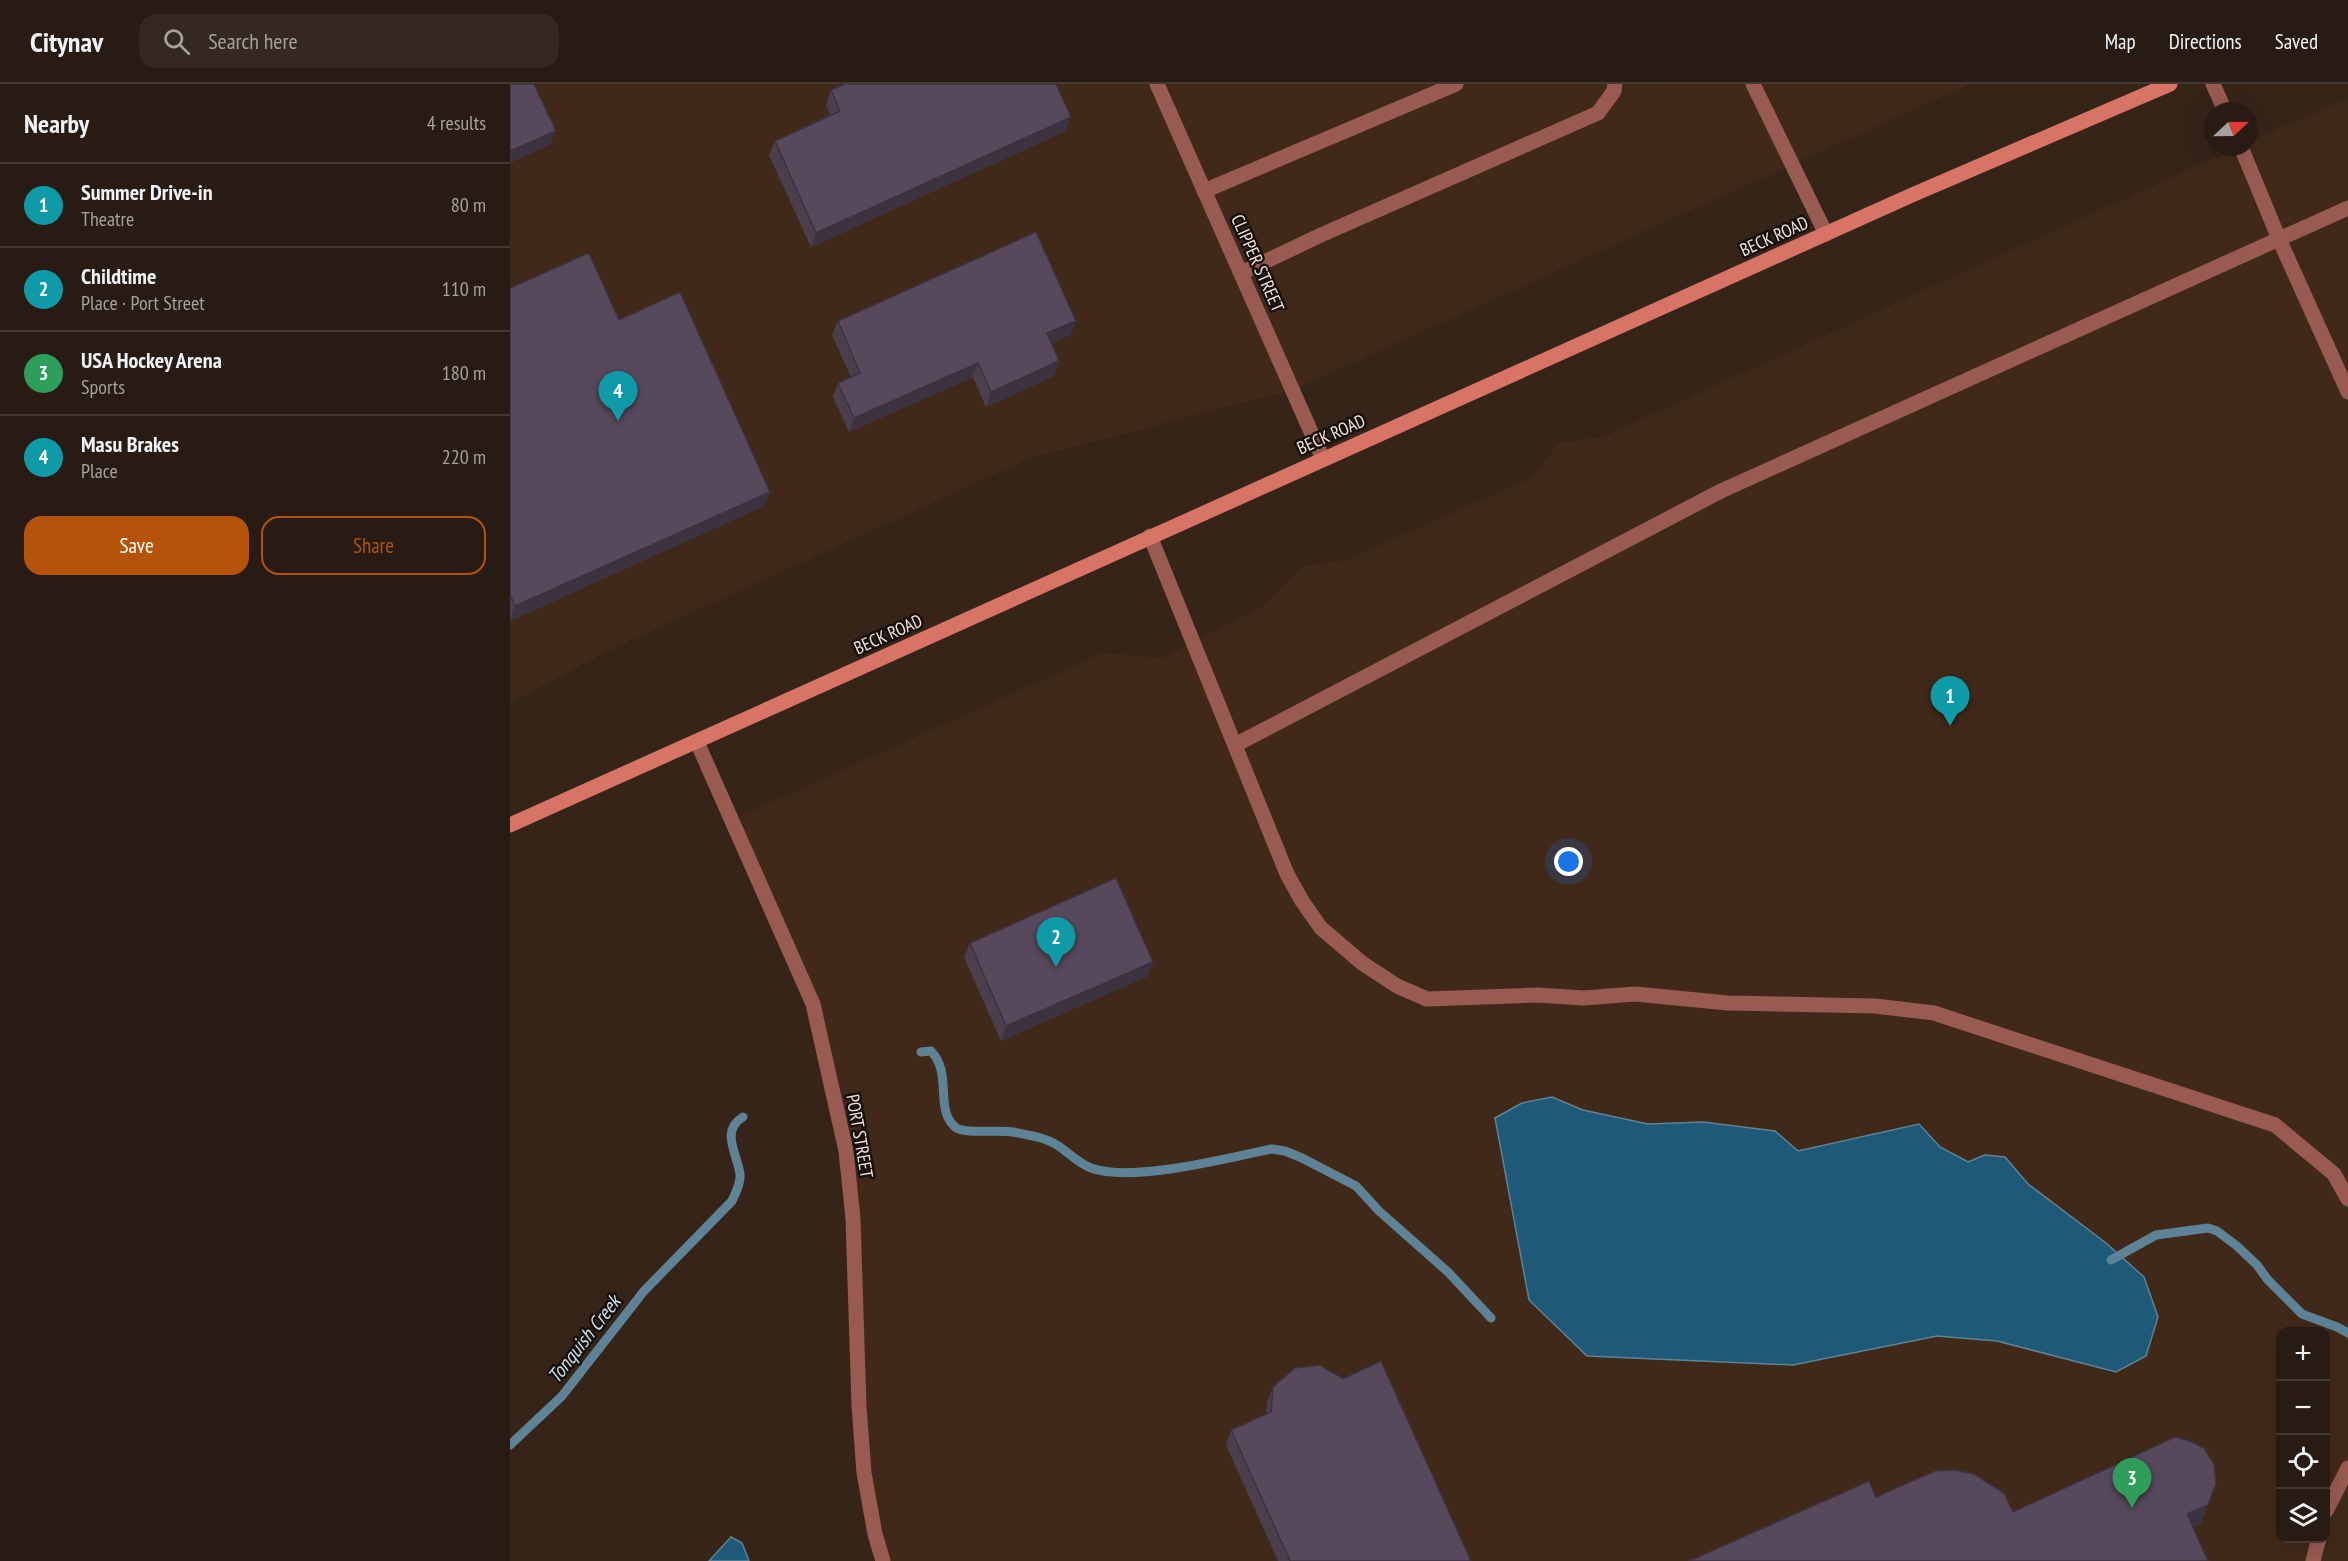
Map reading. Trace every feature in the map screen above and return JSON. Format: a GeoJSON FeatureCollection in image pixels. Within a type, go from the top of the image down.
{"type":"FeatureCollection","features":[{"type":"Feature","properties":{"kind":"main road","name":"BECK ROAD"},"geometry":{"type":"LineString","coordinates":[[510,825],[1826,234],[2170,84]]}},
{"type":"Feature","properties":{"kind":"street","name":"CLIPPER STREET"},"geometry":{"type":"LineString","coordinates":[[1157,84],[1323,459]]}},
{"type":"Feature","properties":{"kind":"street"},"geometry":{"type":"LineString","coordinates":[[1204,191],[1456,84]]}},
{"type":"Feature","properties":{"kind":"street"},"geometry":{"type":"LineString","coordinates":[[1241,273],[1598,113],[1614,91],[1615,84]]}},
{"type":"Feature","properties":{"kind":"street"},"geometry":{"type":"LineString","coordinates":[[1753,84],[1826,234]]}},
{"type":"Feature","properties":{"kind":"street"},"geometry":{"type":"LineString","coordinates":[[2213,84],[2221,102]]}},
{"type":"Feature","properties":{"kind":"street"},"geometry":{"type":"LineString","coordinates":[[2245,156],[2279,239],[2348,392]]}},
{"type":"Feature","properties":{"kind":"street"},"geometry":{"type":"LineString","coordinates":[[1235,745],[1721,491],[2348,208]]}},
{"type":"Feature","properties":{"kind":"street"},"geometry":{"type":"LineString","coordinates":[[1150,536],[1287,874],[1321,928],[1362,963],[1397,986],[1427,999],[1537,995],[1584,998],[1635,994],[1728,1003],[1875,1006],[1934,1013],[2275,1125],[2334,1174],[2348,1199]]}},
{"type":"Feature","properties":{"kind":"street","name":"PORT STREET"},"geometry":{"type":"LineString","coordinates":[[697,741],[813,1004],[844,1139],[853,1219],[859,1406],[864,1473],[875,1534],[883,1561]]}},
{"type":"Feature","properties":{"kind":"street"},"geometry":{"type":"LineString","coordinates":[[2330,1502],[2348,1468]]}},
{"type":"Feature","properties":{"kind":"street"},"geometry":{"type":"LineString","coordinates":[[2313,1561],[2318,1543]]}},
{"type":"Feature","properties":{"kind":"shaded area"},"geometry":{"type":"Polygon","coordinates":[[[510,84],[1970,84],[1292,390],[1030,458],[614,648],[510,703],[510,84]]]}},
{"type":"Feature","properties":{"kind":"shaded area"},"geometry":{"type":"Polygon","coordinates":[[[2348,99],[2348,1561],[883,1561],[875,1534],[853,1219],[813,1004],[732,820],[1104,653],[1162,658],[1262,607],[1303,566],[1347,560],[1534,477],[1558,443],[1603,437],[2219,156],[2258,156],[2258,138],[2348,99]]]}},
{"type":"Feature","properties":{"kind":"water"},"geometry":{"type":"Polygon","coordinates":[[[1552,1097],[1583,1110],[1648,1124],[1703,1122],[1775,1131],[1798,1151],[1919,1124],[1940,1147],[1968,1162],[1985,1155],[2005,1157],[2028,1184],[2106,1243],[2144,1277],[2158,1317],[2146,1356],[2116,1372],[1997,1341],[1937,1336],[1793,1365],[1587,1356],[1529,1300],[1495,1118],[1522,1103],[1552,1097]]]}},
{"type":"Feature","properties":{"kind":"water"},"geometry":{"type":"Polygon","coordinates":[[[731,1537],[742,1543],[749,1561],[709,1561],[731,1537]]]}},
{"type":"Feature","properties":{"kind":"building"},"geometry":{"type":"Polygon","coordinates":[[[510,84],[534,84],[556,131],[510,151],[510,84]]]}},
{"type":"Feature","properties":{"kind":"building"},"geometry":{"type":"Polygon","coordinates":[[[845,84],[1056,84],[1071,117],[816,233],[775,141],[840,111],[831,90],[845,84]]]}},
{"type":"Feature","properties":{"kind":"building"},"geometry":{"type":"Polygon","coordinates":[[[1036,232],[1076,321],[1047,333],[1059,361],[991,392],[978,363],[854,418],[838,383],[860,373],[838,321],[1036,232]]]}},
{"type":"Feature","properties":{"kind":"building"},"geometry":{"type":"Polygon","coordinates":[[[589,253],[619,320],[680,292],[770,492],[515,606],[510,594],[510,288],[589,253]]]}},
{"type":"Feature","properties":{"kind":"building"},"geometry":{"type":"Polygon","coordinates":[[[1116,878],[1153,962],[1006,1026],[970,943],[1116,878]]]}},
{"type":"Feature","properties":{"kind":"building"},"geometry":{"type":"Polygon","coordinates":[[[1381,1361],[1471,1561],[1290,1561],[1231,1430],[1271,1412],[1273,1387],[1295,1368],[1320,1365],[1343,1379],[1381,1361]]]}},
{"type":"Feature","properties":{"kind":"building"},"geometry":{"type":"Polygon","coordinates":[[[2175,1437],[2204,1448],[2214,1464],[2216,1484],[2208,1505],[2187,1514],[2208,1561],[1689,1561],[1869,1481],[1876,1497],[1935,1471],[1955,1470],[1974,1474],[2004,1493],[2013,1512],[2175,1437]]]}},
{"type":"Feature","properties":{"kind":"waterway"},"geometry":{"type":"LineString","coordinates":[[921,1052],[931,1051],[937,1060],[943,1080],[945,1110],[955,1127],[966,1131],[1007,1131],[1041,1138],[1052,1142],[1091,1168],[1109,1172],[1155,1171],[1272,1149],[1285,1151],[1302,1158],[1356,1186],[1379,1211],[1448,1272],[1491,1318]]}},
{"type":"Feature","properties":{"kind":"waterway","name":"Tonquish Creek"},"geometry":{"type":"LineString","coordinates":[[510,1445],[562,1396],[644,1291],[732,1201],[740,1177],[731,1136],[732,1129],[743,1117]]}},
{"type":"Feature","properties":{"kind":"waterway"},"geometry":{"type":"LineString","coordinates":[[2111,1260],[2156,1235],[2208,1228],[2217,1231],[2237,1246],[2302,1314],[2348,1333]]}},
{"type":"Feature","properties":{"kind":"place","name":"Masu Brakes"},"geometry":{"type":"Point","coordinates":[618,421]}},
{"type":"Feature","properties":{"kind":"place","name":"Summer Drive-in"},"geometry":{"type":"Point","coordinates":[1950,726]}},
{"type":"Feature","properties":{"kind":"place","name":"Childtime"},"geometry":{"type":"Point","coordinates":[1056,967]}},
{"type":"Feature","properties":{"kind":"place","name":"USA Hockey Arena"},"geometry":{"type":"Point","coordinates":[2132,1508]}}]}
